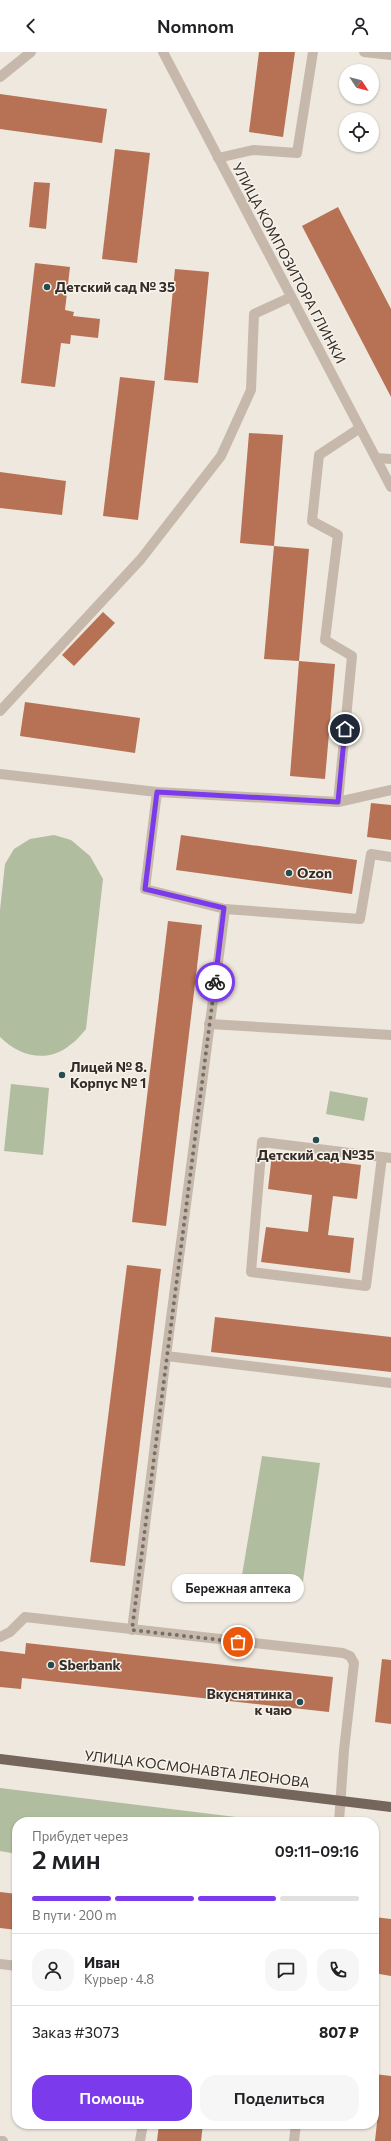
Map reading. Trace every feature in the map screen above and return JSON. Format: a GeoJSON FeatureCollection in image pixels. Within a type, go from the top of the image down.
{"type":"FeatureCollection","features":[{"type":"Feature","properties":{"kind":"main road","name":"УЛИЦА КОСМОНАВТА ЛЕОНОВА"},"geometry":{"type":"LineString","coordinates":[[0,1759],[391,1807]]}},
{"type":"Feature","properties":{"kind":"street"},"geometry":{"type":"LineString","coordinates":[[0,77],[31,52]]}},
{"type":"Feature","properties":{"kind":"street","name":"УЛИЦА КОМПОЗИТОРА ГЛИНКИ"},"geometry":{"type":"LineString","coordinates":[[163,52],[391,487]]}},
{"type":"Feature","properties":{"kind":"street"},"geometry":{"type":"LineString","coordinates":[[218,158],[253,150],[297,153],[313,52]]}},
{"type":"Feature","properties":{"kind":"street"},"geometry":{"type":"LineString","coordinates":[[364,52],[391,55]]}},
{"type":"Feature","properties":{"kind":"street"},"geometry":{"type":"LineString","coordinates":[[0,711],[141,559],[221,456],[251,390],[254,314],[292,297]]}},
{"type":"Feature","properties":{"kind":"street"},"geometry":{"type":"LineString","coordinates":[[338,802],[352,656],[325,640],[338,535],[312,522],[319,455],[360,428]]}},
{"type":"Feature","properties":{"kind":"street"},"geometry":{"type":"LineString","coordinates":[[376,458],[391,459]]}},
{"type":"Feature","properties":{"kind":"street"},"geometry":{"type":"LineString","coordinates":[[0,774],[157,792],[338,802],[391,790]]}},
{"type":"Feature","properties":{"kind":"street"},"geometry":{"type":"LineString","coordinates":[[157,792],[145,889],[224,908],[360,919],[371,854],[391,857]]}},
{"type":"Feature","properties":{"kind":"street"},"geometry":{"type":"LineString","coordinates":[[132,1630],[224,908]]}},
{"type":"Feature","properties":{"kind":"street"},"geometry":{"type":"LineString","coordinates":[[209,1024],[391,1036]]}},
{"type":"Feature","properties":{"kind":"street"},"geometry":{"type":"LineString","coordinates":[[262,1142],[387,1158],[366,1286],[251,1272],[262,1142]]}},
{"type":"Feature","properties":{"kind":"street"},"geometry":{"type":"LineString","coordinates":[[166,1356],[391,1383]]}},
{"type":"Feature","properties":{"kind":"street"},"geometry":{"type":"LineString","coordinates":[[0,1637],[10,1632],[25,1617],[343,1653],[350,1656],[354,1662],[339,1817]]}},
{"type":"Feature","properties":{"kind":"street"},"geometry":{"type":"LineString","coordinates":[[0,1964],[12,1965]]}},
{"type":"Feature","properties":{"kind":"street"},"geometry":{"type":"LineString","coordinates":[[140,2141],[142,2129]]}},
{"type":"Feature","properties":{"kind":"street"},"geometry":{"type":"LineString","coordinates":[[294,2141],[295,2129]]}},
{"type":"Feature","properties":{"kind":"green space"},"geometry":{"type":"Polygon","coordinates":[[[54,835],[71,840],[90,856],[103,879],[86,1029],[74,1042],[61,1051],[43,1056],[24,1053],[8,1044],[0,1037],[0,910],[5,864],[14,849],[30,839],[54,835]]]}},
{"type":"Feature","properties":{"kind":"green space"},"geometry":{"type":"Polygon","coordinates":[[[11,1084],[49,1088],[43,1155],[4,1151],[11,1084]]]}},
{"type":"Feature","properties":{"kind":"green space"},"geometry":{"type":"Polygon","coordinates":[[[330,1091],[368,1098],[364,1121],[326,1114],[330,1091]]]}},
{"type":"Feature","properties":{"kind":"green space"},"geometry":{"type":"Polygon","coordinates":[[[262,1456],[320,1463],[301,1595],[240,1587],[262,1456]]]}},
{"type":"Feature","properties":{"kind":"green space"},"geometry":{"type":"Polygon","coordinates":[[[0,1788],[235,1817],[12,1817],[12,1853],[0,1851],[0,1788]]]}},
{"type":"Feature","properties":{"kind":"building"},"geometry":{"type":"Polygon","coordinates":[[[259,52],[295,52],[283,137],[249,132],[259,52]]]}},
{"type":"Feature","properties":{"kind":"building"},"geometry":{"type":"Polygon","coordinates":[[[0,94],[107,109],[102,143],[0,129],[0,94]]]}},
{"type":"Feature","properties":{"kind":"building"},"geometry":{"type":"Polygon","coordinates":[[[115,149],[150,153],[137,263],[102,259],[115,149]]]}},
{"type":"Feature","properties":{"kind":"building"},"geometry":{"type":"Polygon","coordinates":[[[34,182],[50,183],[46,229],[29,227],[34,182]]]}},
{"type":"Feature","properties":{"kind":"building"},"geometry":{"type":"Polygon","coordinates":[[[338,207],[391,309],[391,397],[302,226],[338,207]]]}},
{"type":"Feature","properties":{"kind":"building"},"geometry":{"type":"Polygon","coordinates":[[[35,263],[70,267],[65,310],[74,312],[73,316],[100,319],[98,338],[71,335],[70,344],[61,343],[55,387],[21,383],[35,263]]]}},
{"type":"Feature","properties":{"kind":"building"},"geometry":{"type":"Polygon","coordinates":[[[175,269],[209,272],[198,383],[164,380],[175,269]]]}},
{"type":"Feature","properties":{"kind":"building"},"geometry":{"type":"Polygon","coordinates":[[[120,377],[155,381],[138,520],[103,516],[120,377]]]}},
{"type":"Feature","properties":{"kind":"building"},"geometry":{"type":"Polygon","coordinates":[[[249,433],[283,435],[274,546],[240,543],[249,433]]]}},
{"type":"Feature","properties":{"kind":"building"},"geometry":{"type":"Polygon","coordinates":[[[0,472],[66,481],[62,515],[0,508],[0,472]]]}},
{"type":"Feature","properties":{"kind":"building"},"geometry":{"type":"Polygon","coordinates":[[[274,546],[309,549],[299,661],[264,659],[274,546]]]}},
{"type":"Feature","properties":{"kind":"building"},"geometry":{"type":"Polygon","coordinates":[[[103,612],[115,623],[74,666],[62,655],[103,612]]]}},
{"type":"Feature","properties":{"kind":"building"},"geometry":{"type":"Polygon","coordinates":[[[299,661],[335,664],[325,779],[290,776],[299,661]]]}},
{"type":"Feature","properties":{"kind":"building"},"geometry":{"type":"Polygon","coordinates":[[[25,702],[140,718],[135,753],[20,736],[25,702]]]}},
{"type":"Feature","properties":{"kind":"building"},"geometry":{"type":"Polygon","coordinates":[[[371,803],[391,805],[391,840],[367,837],[371,803]]]}},
{"type":"Feature","properties":{"kind":"building"},"geometry":{"type":"Polygon","coordinates":[[[181,835],[357,860],[352,894],[176,870],[181,835]]]}},
{"type":"Feature","properties":{"kind":"building"},"geometry":{"type":"Polygon","coordinates":[[[168,921],[202,925],[166,1226],[132,1222],[168,921]]]}},
{"type":"Feature","properties":{"kind":"building"},"geometry":{"type":"Polygon","coordinates":[[[272,1154],[361,1165],[357,1199],[333,1196],[328,1235],[354,1238],[350,1273],[261,1262],[266,1227],[308,1232],[312,1195],[268,1189],[272,1154]]]}},
{"type":"Feature","properties":{"kind":"building"},"geometry":{"type":"Polygon","coordinates":[[[127,1265],[161,1269],[125,1566],[90,1562],[127,1265]]]}},
{"type":"Feature","properties":{"kind":"building"},"geometry":{"type":"Polygon","coordinates":[[[215,1317],[391,1337],[391,1372],[211,1352],[215,1317]]]}},
{"type":"Feature","properties":{"kind":"building"},"geometry":{"type":"Polygon","coordinates":[[[26,1643],[333,1677],[329,1712],[22,1678],[21,1689],[0,1687],[0,1651],[25,1654],[26,1643]]]}},
{"type":"Feature","properties":{"kind":"building"},"geometry":{"type":"Polygon","coordinates":[[[382,1659],[391,1660],[391,1724],[375,1722],[382,1659]]]}},
{"type":"Feature","properties":{"kind":"building"},"geometry":{"type":"Polygon","coordinates":[[[0,1892],[12,1893],[12,1929],[0,1928],[0,1892]]]}},
{"type":"Feature","properties":{"kind":"building"},"geometry":{"type":"Polygon","coordinates":[[[379,1918],[391,1919],[391,1976],[379,1974],[379,1918]]]}},
{"type":"Feature","properties":{"kind":"building"},"geometry":{"type":"Polygon","coordinates":[[[379,2075],[391,2076],[391,2141],[375,2141],[376,2129],[379,2129],[379,2075]]]}},
{"type":"Feature","properties":{"kind":"building"},"geometry":{"type":"Polygon","coordinates":[[[158,2129],[202,2129],[201,2141],[157,2141],[158,2129]]]}},
{"type":"Feature","properties":{"kind":"way so far"},"geometry":{"type":"LineString","coordinates":[[215,982],[132,1630],[238,1642]]}},
{"type":"Feature","properties":{"kind":"place","name":"Детский сад № 35"},"geometry":{"type":"Point","coordinates":[47,287]}},
{"type":"Feature","properties":{"kind":"place","name":"Ozon"},"geometry":{"type":"Point","coordinates":[289,873]}},
{"type":"Feature","properties":{"kind":"place","name":"Лицей № 8. Корпус № 1"},"geometry":{"type":"Point","coordinates":[62,1075]}},
{"type":"Feature","properties":{"kind":"place","name":"Детский сад №35"},"geometry":{"type":"Point","coordinates":[316,1140]}},
{"type":"Feature","properties":{"kind":"place","name":"Бережная аптека"},"geometry":{"type":"Point","coordinates":[238,1642]}},
{"type":"Feature","properties":{"kind":"place","name":"Sberbank"},"geometry":{"type":"Point","coordinates":[51,1665]}},
{"type":"Feature","properties":{"kind":"place","name":"Вкуснятинка к чаю"},"geometry":{"type":"Point","coordinates":[300,1702]}},
{"type":"Feature","properties":{"kind":"route"},"geometry":{"type":"LineString","coordinates":[[215,982],[224,908],[145,889],[157,792],[338,802],[345,729]]}}]}
